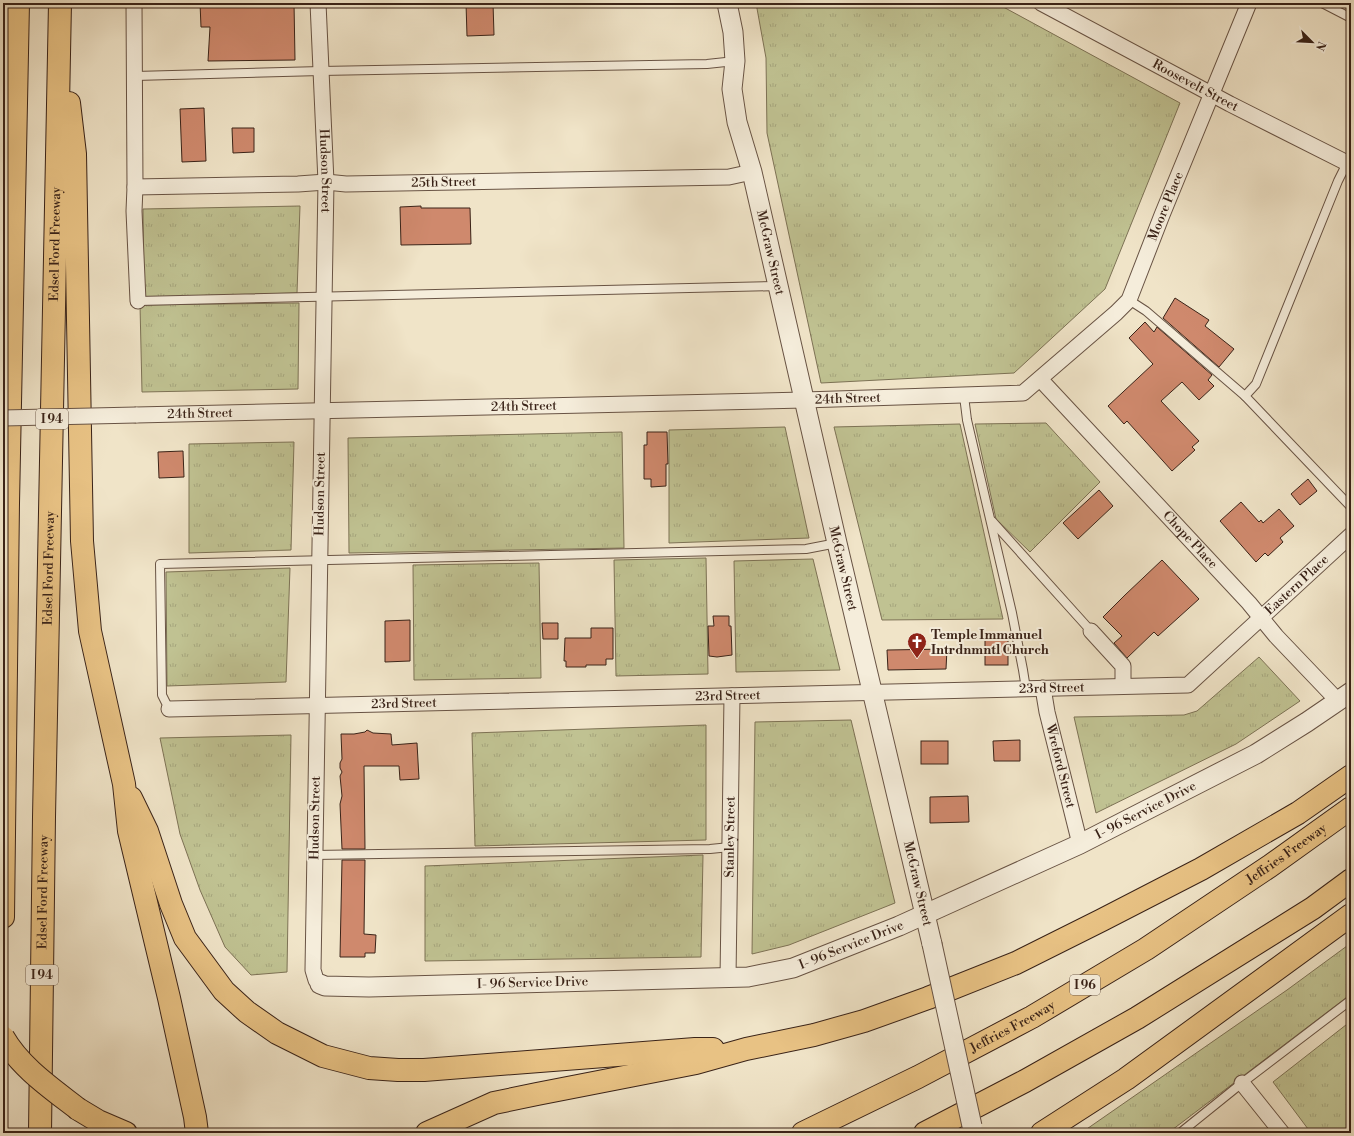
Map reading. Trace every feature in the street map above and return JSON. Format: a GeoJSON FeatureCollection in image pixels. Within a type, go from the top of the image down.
{"type":"FeatureCollection","features":[{"type":"Feature","properties":{"kind":"highway"},"geometry":{"type":"LineString","coordinates":[[3,35],[17,3]]}},
{"type":"Feature","properties":{"kind":"highway"},"geometry":{"type":"LineString","coordinates":[[3,917],[8,495],[17,3]]}},
{"type":"Feature","properties":{"kind":"highway"},"geometry":{"type":"LineString","coordinates":[[60,12],[75,154],[82,541],[90,631],[124,784],[130,831],[196,1125]]}},
{"type":"Feature","properties":{"kind":"highway","name":"Edsel Ford Freeway"},"geometry":{"type":"LineString","coordinates":[[40,1133],[44,817],[60,12]]}},
{"type":"Feature","properties":{"kind":"highway"},"geometry":{"type":"LineString","coordinates":[[427,1133],[494,1104],[537,1094],[696,1063],[746,1049],[814,1035],[864,1021],[928,998],[1016,962],[1102,920],[1200,869],[1298,813],[1351,776]]}},
{"type":"Feature","properties":{"kind":"highway"},"geometry":{"type":"LineString","coordinates":[[124,784],[147,831],[171,904],[185,938],[201,961],[224,991],[247,1012],[277,1033],[323,1056],[368,1068],[424,1070],[695,1049],[746,1049]]}},
{"type":"Feature","properties":{"kind":"highway","name":"Jeffries Freeway"},"geometry":{"type":"LineString","coordinates":[[803,1133],[918,1077],[1032,1017],[1146,949],[1270,866],[1351,808]]}},
{"type":"Feature","properties":{"kind":"highway"},"geometry":{"type":"LineString","coordinates":[[925,1133],[1026,1081],[1136,1018],[1313,908],[1351,880]]}},
{"type":"Feature","properties":{"kind":"highway"},"geometry":{"type":"LineString","coordinates":[[1042,1133],[1126,1080],[1351,916]]}},
{"type":"Feature","properties":{"kind":"highway"},"geometry":{"type":"LineString","coordinates":[[3,1037],[21,1062],[47,1085],[78,1109],[98,1121],[126,1133]]}},
{"type":"Feature","properties":{"kind":"street"},"geometry":{"type":"LineString","coordinates":[[134,3],[134,211],[138,301]]}},
{"type":"Feature","properties":{"kind":"street","name":"Hudson Street"},"geometry":{"type":"LineString","coordinates":[[318,3],[326,182],[313,970],[316,980],[320,984]]}},
{"type":"Feature","properties":{"kind":"street","name":"McGraw Street"},"geometry":{"type":"LineString","coordinates":[[727,3],[733,32],[735,61],[732,89],[737,122],[752,172],[837,543],[932,944],[974,1133]]}},
{"type":"Feature","properties":{"kind":"street","name":"Roosevelt Street"},"geometry":{"type":"LineString","coordinates":[[1041,3],[1349,164]]}},
{"type":"Feature","properties":{"kind":"street","name":"Moore Place"},"geometry":{"type":"LineString","coordinates":[[1040,379],[1129,300],[1211,93],[1249,3]]}},
{"type":"Feature","properties":{"kind":"street","name":"25th Street"},"geometry":{"type":"LineString","coordinates":[[135,187],[298,184],[326,182],[354,184],[722,177],[752,172]]}},
{"type":"Feature","properties":{"kind":"street","name":"24th Street"},"geometry":{"type":"LineString","coordinates":[[3,418],[964,396],[1023,393],[1040,379]]}},
{"type":"Feature","properties":{"kind":"street","name":"Chope Place"},"geometry":{"type":"LineString","coordinates":[[1040,379],[1243,598],[1276,636],[1345,697]]}},
{"type":"Feature","properties":{"kind":"street","name":"Eastern Place"},"geometry":{"type":"LineString","coordinates":[[1261,618],[1351,535]]}},
{"type":"Feature","properties":{"kind":"street","name":"23rd Street"},"geometry":{"type":"LineString","coordinates":[[169,709],[1188,685],[1261,618]]}},
{"type":"Feature","properties":{"kind":"street"},"geometry":{"type":"LineString","coordinates":[[1090,630],[1123,666],[1123,686]]}},
{"type":"Feature","properties":{"kind":"street","name":"Wreford Street"},"geometry":{"type":"LineString","coordinates":[[1043,688],[1047,712],[1080,844]]}},
{"type":"Feature","properties":{"kind":"street","name":"Stanley Street"},"geometry":{"type":"LineString","coordinates":[[728,978],[732,696]]}},
{"type":"Feature","properties":{"kind":"street","name":"I- 96 Service Drive"},"geometry":{"type":"LineString","coordinates":[[320,984],[325,986],[369,987],[728,978],[748,977],[793,968],[899,926],[1080,844],[1256,754],[1345,697]]}},
{"type":"Feature","properties":{"kind":"street"},"geometry":{"type":"LineString","coordinates":[[1242,1083],[1282,1133]]}},
{"type":"Feature","properties":{"kind":"lane"},"geometry":{"type":"LineString","coordinates":[[1322,3],[1351,18]]}},
{"type":"Feature","properties":{"kind":"lane"},"geometry":{"type":"LineString","coordinates":[[135,76],[706,64],[735,61]]}},
{"type":"Feature","properties":{"kind":"lane"},"geometry":{"type":"LineString","coordinates":[[1245,396],[1256,384],[1335,188],[1349,164]]}},
{"type":"Feature","properties":{"kind":"lane"},"geometry":{"type":"LineString","coordinates":[[138,301],[778,286]]}},
{"type":"Feature","properties":{"kind":"lane"},"geometry":{"type":"LineString","coordinates":[[1129,300],[1146,311],[1245,396],[1351,507]]}},
{"type":"Feature","properties":{"kind":"lane"},"geometry":{"type":"LineString","coordinates":[[964,396],[967,420],[991,520],[1019,648],[1026,689]]}},
{"type":"Feature","properties":{"kind":"lane"},"geometry":{"type":"LineString","coordinates":[[991,520],[1090,630]]}},
{"type":"Feature","properties":{"kind":"lane"},"geometry":{"type":"LineString","coordinates":[[169,709],[162,695],[160,564],[806,549],[837,543]]}},
{"type":"Feature","properties":{"kind":"lane"},"geometry":{"type":"LineString","coordinates":[[314,855],[730,848]]}},
{"type":"Feature","properties":{"kind":"lane"},"geometry":{"type":"LineString","coordinates":[[1180,1133],[1242,1083],[1351,1000]]}},
{"type":"Feature","properties":{"kind":"green space"},"geometry":{"type":"Polygon","coordinates":[[[756,3],[996,3],[1180,103],[1105,289],[1014,373],[821,383],[767,133],[766,58],[756,3]]]}},
{"type":"Feature","properties":{"kind":"green space"},"geometry":{"type":"Polygon","coordinates":[[[300,206],[297,293],[144,297],[143,209],[300,206]]]}},
{"type":"Feature","properties":{"kind":"green space"},"geometry":{"type":"Polygon","coordinates":[[[299,303],[298,389],[142,392],[140,305],[299,303]]]}},
{"type":"Feature","properties":{"kind":"green space"},"geometry":{"type":"Polygon","coordinates":[[[1046,423],[1100,482],[1030,552],[996,519],[975,424],[1046,423]]]}},
{"type":"Feature","properties":{"kind":"green space"},"geometry":{"type":"Polygon","coordinates":[[[960,424],[1003,619],[882,620],[834,427],[960,424]]]}},
{"type":"Feature","properties":{"kind":"green space"},"geometry":{"type":"Polygon","coordinates":[[[785,427],[809,538],[669,543],[669,430],[785,427]]]}},
{"type":"Feature","properties":{"kind":"green space"},"geometry":{"type":"Polygon","coordinates":[[[622,432],[624,548],[349,553],[348,438],[622,432]]]}},
{"type":"Feature","properties":{"kind":"green space"},"geometry":{"type":"Polygon","coordinates":[[[294,442],[291,550],[189,553],[189,444],[294,442]]]}},
{"type":"Feature","properties":{"kind":"green space"},"geometry":{"type":"Polygon","coordinates":[[[706,558],[708,674],[616,676],[614,560],[706,558]]]}},
{"type":"Feature","properties":{"kind":"green space"},"geometry":{"type":"Polygon","coordinates":[[[813,559],[840,670],[736,672],[734,561],[813,559]]]}},
{"type":"Feature","properties":{"kind":"green space"},"geometry":{"type":"Polygon","coordinates":[[[539,563],[541,678],[414,680],[413,565],[539,563]]]}},
{"type":"Feature","properties":{"kind":"green space"},"geometry":{"type":"Polygon","coordinates":[[[290,568],[286,682],[167,686],[166,572],[290,568]]]}},
{"type":"Feature","properties":{"kind":"green space"},"geometry":{"type":"Polygon","coordinates":[[[1259,657],[1300,701],[1236,744],[1096,813],[1074,717],[1184,715],[1197,711],[1259,657]]]}},
{"type":"Feature","properties":{"kind":"green space"},"geometry":{"type":"Polygon","coordinates":[[[851,720],[895,903],[789,945],[752,954],[755,722],[851,720]]]}},
{"type":"Feature","properties":{"kind":"green space"},"geometry":{"type":"Polygon","coordinates":[[[706,725],[706,840],[475,846],[472,733],[706,725]]]}},
{"type":"Feature","properties":{"kind":"green space"},"geometry":{"type":"Polygon","coordinates":[[[291,735],[287,972],[251,975],[225,947],[200,890],[180,834],[160,738],[291,735]]]}},
{"type":"Feature","properties":{"kind":"green space"},"geometry":{"type":"Polygon","coordinates":[[[703,855],[701,957],[425,961],[425,866],[703,855]]]}},
{"type":"Feature","properties":{"kind":"green space"},"geometry":{"type":"Polygon","coordinates":[[[1351,943],[1351,994],[1168,1133],[1081,1133],[1287,990],[1351,943]]]}},
{"type":"Feature","properties":{"kind":"green space"},"geometry":{"type":"Polygon","coordinates":[[[1351,1021],[1351,1133],[1311,1133],[1273,1082],[1351,1021]]]}},
{"type":"Feature","properties":{"kind":"building"},"geometry":{"type":"Polygon","coordinates":[[[200,3],[294,3],[295,60],[208,61],[210,27],[201,27],[200,3]]]}},
{"type":"Feature","properties":{"kind":"building"},"geometry":{"type":"Polygon","coordinates":[[[466,3],[493,3],[494,35],[467,36],[466,3]]]}},
{"type":"Feature","properties":{"kind":"building"},"geometry":{"type":"Polygon","coordinates":[[[204,108],[206,161],[182,162],[180,109],[204,108]]]}},
{"type":"Feature","properties":{"kind":"building"},"geometry":{"type":"Polygon","coordinates":[[[232,128],[254,128],[254,152],[233,153],[232,128]]]}},
{"type":"Feature","properties":{"kind":"building"},"geometry":{"type":"Polygon","coordinates":[[[421,206],[421,208],[470,208],[471,244],[401,245],[400,207],[421,206]]]}},
{"type":"Feature","properties":{"kind":"building"},"geometry":{"type":"Polygon","coordinates":[[[1175,298],[1209,320],[1205,326],[1234,349],[1219,367],[1163,318],[1175,298]]]}},
{"type":"Feature","properties":{"kind":"building"},"geometry":{"type":"Polygon","coordinates":[[[1145,322],[1154,332],[1157,327],[1212,375],[1208,380],[1214,386],[1199,400],[1182,382],[1161,401],[1199,441],[1192,447],[1195,450],[1172,471],[1127,421],[1124,424],[1108,406],[1153,364],[1129,338],[1145,322]]]}},
{"type":"Feature","properties":{"kind":"building"},"geometry":{"type":"Polygon","coordinates":[[[647,432],[667,432],[668,464],[666,464],[666,486],[651,487],[651,479],[644,479],[644,445],[647,445],[647,432]]]}},
{"type":"Feature","properties":{"kind":"building"},"geometry":{"type":"Polygon","coordinates":[[[183,451],[184,477],[159,478],[158,452],[183,451]]]}},
{"type":"Feature","properties":{"kind":"building"},"geometry":{"type":"Polygon","coordinates":[[[1308,479],[1317,491],[1300,505],[1291,494],[1308,479]]]}},
{"type":"Feature","properties":{"kind":"building"},"geometry":{"type":"Polygon","coordinates":[[[1099,490],[1113,506],[1078,539],[1063,523],[1099,490]]]}},
{"type":"Feature","properties":{"kind":"building"},"geometry":{"type":"Polygon","coordinates":[[[1241,502],[1259,522],[1261,520],[1263,523],[1279,509],[1294,526],[1280,538],[1283,542],[1268,556],[1265,553],[1256,562],[1220,521],[1241,502]]]}},
{"type":"Feature","properties":{"kind":"building"},"geometry":{"type":"Polygon","coordinates":[[[1162,560],[1199,599],[1158,636],[1154,632],[1127,658],[1114,643],[1122,636],[1103,617],[1162,560]]]}},
{"type":"Feature","properties":{"kind":"building"},"geometry":{"type":"Polygon","coordinates":[[[713,616],[729,616],[729,626],[731,626],[732,655],[717,657],[709,656],[708,626],[714,626],[713,616]]]}},
{"type":"Feature","properties":{"kind":"building"},"geometry":{"type":"Polygon","coordinates":[[[410,620],[410,661],[385,662],[385,621],[410,620]]]}},
{"type":"Feature","properties":{"kind":"building"},"geometry":{"type":"Polygon","coordinates":[[[542,623],[558,623],[558,639],[543,639],[542,623]]]}},
{"type":"Feature","properties":{"kind":"building"},"geometry":{"type":"Polygon","coordinates":[[[591,628],[613,628],[613,659],[606,659],[606,665],[566,667],[566,661],[564,661],[565,638],[591,638],[591,628]]]}},
{"type":"Feature","properties":{"kind":"building"},"geometry":{"type":"Polygon","coordinates":[[[985,640],[1008,640],[1008,665],[985,665],[985,640]]]}},
{"type":"Feature","properties":{"kind":"building","name":"Temple Immanuel Intrdnmntl Church"},"geometry":{"type":"Polygon","coordinates":[[[947,649],[946,669],[888,670],[887,650],[947,649]]]}},
{"type":"Feature","properties":{"kind":"building"},"geometry":{"type":"Polygon","coordinates":[[[367,730],[373,733],[391,734],[392,745],[417,743],[419,779],[400,780],[399,766],[364,766],[365,849],[342,849],[340,804],[342,796],[340,776],[342,772],[340,768],[342,759],[341,734],[354,734],[365,732],[367,730]]]}},
{"type":"Feature","properties":{"kind":"building"},"geometry":{"type":"Polygon","coordinates":[[[1020,740],[1020,761],[994,761],[993,741],[1020,740]]]}},
{"type":"Feature","properties":{"kind":"building"},"geometry":{"type":"Polygon","coordinates":[[[921,741],[948,741],[948,764],[921,764],[921,741]]]}},
{"type":"Feature","properties":{"kind":"building"},"geometry":{"type":"Polygon","coordinates":[[[968,796],[969,822],[930,823],[930,797],[968,796]]]}},
{"type":"Feature","properties":{"kind":"building"},"geometry":{"type":"Polygon","coordinates":[[[342,860],[365,860],[364,934],[376,935],[375,953],[365,953],[365,957],[340,957],[342,860]]]}},
{"type":"Feature","properties":{"kind":"place","name":"Temple Immanuel Intrdnmntl Church"},"geometry":{"type":"Point","coordinates":[917,659]}}]}
